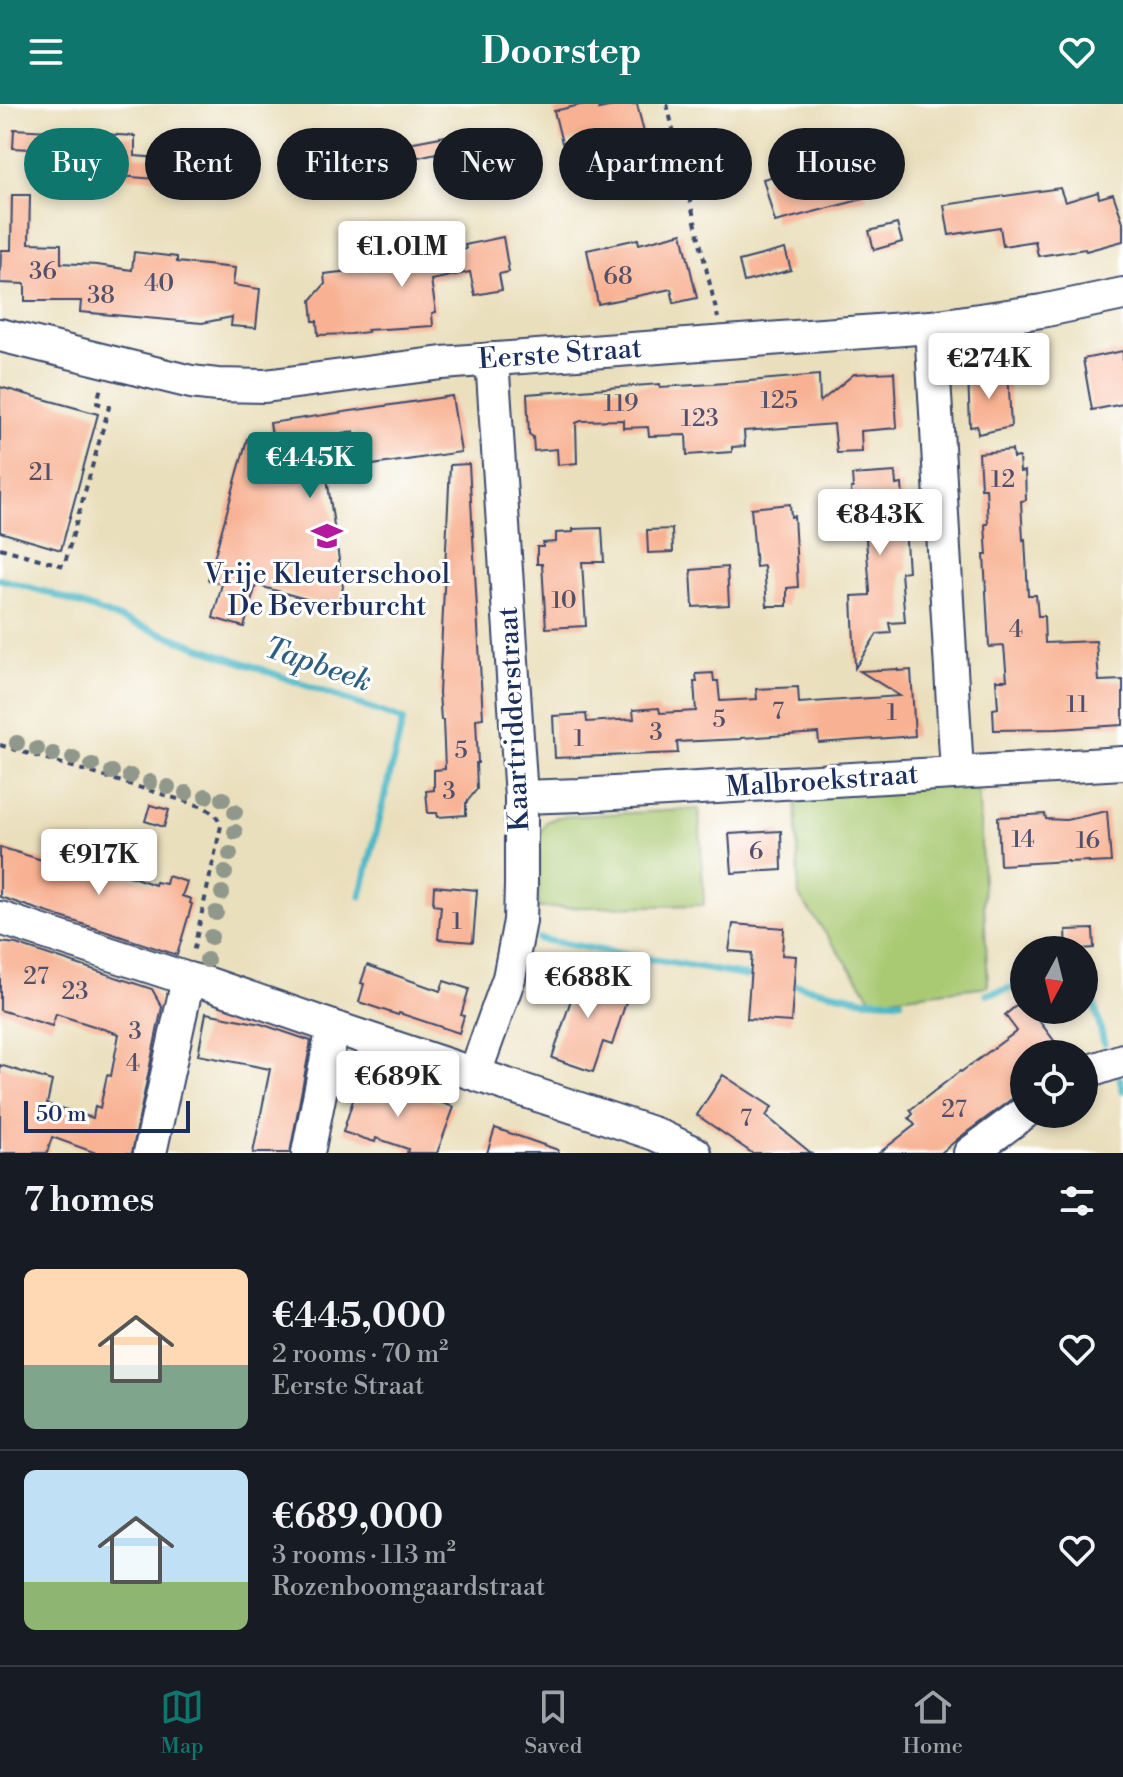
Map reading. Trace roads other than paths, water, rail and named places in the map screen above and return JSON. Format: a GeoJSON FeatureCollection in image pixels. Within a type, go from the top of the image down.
{"type":"FeatureCollection","features":[{"type":"Feature","properties":{"kind":"street","name":"Eerste Straat"},"geometry":{"type":"LineString","coordinates":[[0,335],[191,382],[265,386],[492,359],[931,327],[1042,311],[1123,294]]}},
{"type":"Feature","properties":{"kind":"street"},"geometry":{"type":"LineString","coordinates":[[931,327],[957,772]]}},
{"type":"Feature","properties":{"kind":"street","name":"Kaartridderstraat"},"geometry":{"type":"LineString","coordinates":[[475,1073],[509,978],[520,921],[521,797],[492,359]]}},
{"type":"Feature","properties":{"kind":"street","name":"Malbroekstraat"},"geometry":{"type":"LineString","coordinates":[[521,797],[1123,763]]}},
{"type":"Feature","properties":{"kind":"street"},"geometry":{"type":"LineString","coordinates":[[0,918],[475,1073],[655,1134],[695,1153]]}},
{"type":"Feature","properties":{"kind":"street"},"geometry":{"type":"LineString","coordinates":[[150,1153],[188,979]]}},
{"type":"Feature","properties":{"kind":"street"},"geometry":{"type":"LineString","coordinates":[[308,1153],[333,1027]]}},
{"type":"Feature","properties":{"kind":"street"},"geometry":{"type":"LineString","coordinates":[[1098,1068],[1123,1060]]}},
{"type":"Feature","properties":{"kind":"street"},"geometry":{"type":"LineString","coordinates":[[970,1153],[1010,1123]]}},
{"type":"Feature","properties":{"kind":"waterway","name":"Tapbeek"},"geometry":{"type":"LineString","coordinates":[[0,579],[46,592],[403,720],[361,896]]}},
{"type":"Feature","properties":{"kind":"waterway","name":"Tapbeek"},"geometry":{"type":"LineString","coordinates":[[539,939],[746,976]]}},
{"type":"Feature","properties":{"kind":"waterway","name":"Tapbeek"},"geometry":{"type":"LineString","coordinates":[[797,985],[863,999],[901,1001]]}},
{"type":"Feature","properties":{"kind":"waterway","name":"Tapbeek"},"geometry":{"type":"LineString","coordinates":[[987,994],[1010,988]]}},
{"type":"Feature","properties":{"kind":"waterway","name":"Tapbeek"},"geometry":{"type":"LineString","coordinates":[[1098,1019],[1104,1043]]}},
{"type":"Feature","properties":{"kind":"waterway","name":"Tapbeek"},"geometry":{"type":"LineString","coordinates":[[1120,1079],[1123,1091]]}},
{"type":"Feature","properties":{"kind":"place","name":"Vrije Kleuterschool De Beverburcht"},"geometry":{"type":"Point","coordinates":[327,536]}}]}
